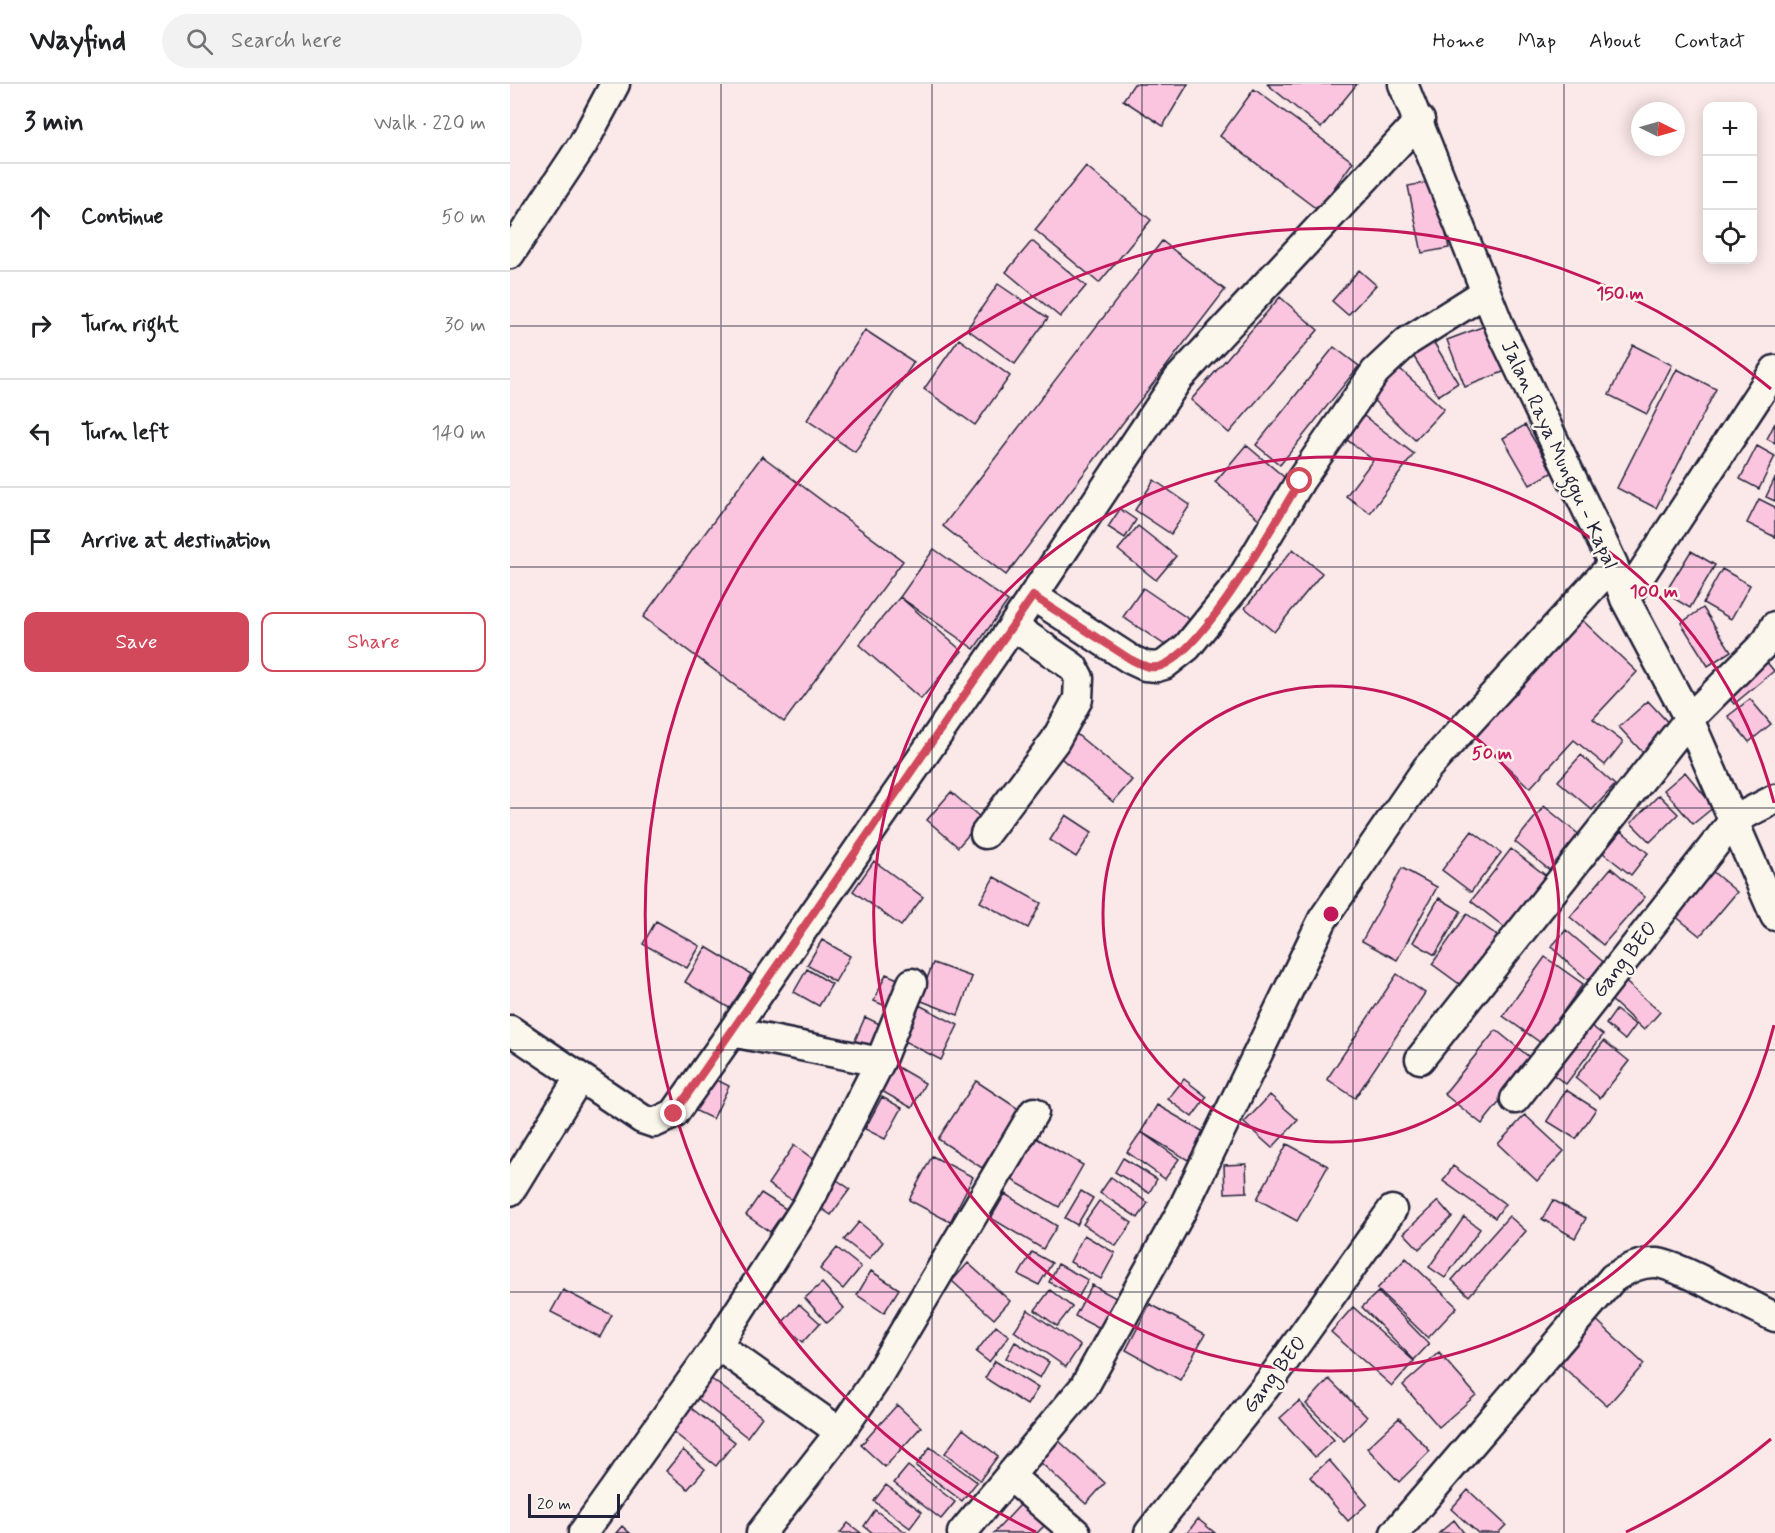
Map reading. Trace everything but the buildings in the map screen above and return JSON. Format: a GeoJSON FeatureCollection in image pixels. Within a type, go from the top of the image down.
{"type":"FeatureCollection","features":[{"type":"Feature","properties":{"kind":"street"},"geometry":{"type":"LineString","coordinates":[[510,254],[583,144],[615,84]]}},
{"type":"Feature","properties":{"kind":"street","name":"Jalan Raya Munggu - Kapal"},"geometry":{"type":"LineString","coordinates":[[1403,84],[1420,120],[1501,330],[1613,564],[1624,599],[1689,719],[1775,916]]}},
{"type":"Feature","properties":{"kind":"street"},"geometry":{"type":"LineString","coordinates":[[510,1030],[642,1119],[654,1123],[666,1120],[674,1114],[1013,626],[1178,379],[1420,120]]}},
{"type":"Feature","properties":{"kind":"street"},"geometry":{"type":"LineString","coordinates":[[1033,596],[1130,659],[1145,666],[1164,665],[1186,647],[1239,583],[1300,481],[1375,372],[1408,341],[1486,292]]}},
{"type":"Feature","properties":{"kind":"street"},"geometry":{"type":"LineString","coordinates":[[1624,599],[1775,370]]}},
{"type":"Feature","properties":{"kind":"street"},"geometry":{"type":"LineString","coordinates":[[962,1533],[1084,1387],[1181,1212],[1323,919],[1427,768],[1613,564]]}},
{"type":"Feature","properties":{"kind":"street"},"geometry":{"type":"LineString","coordinates":[[985,834],[1055,741],[1078,699],[1079,678],[1073,667],[1013,626]]}},
{"type":"Feature","properties":{"kind":"street"},"geometry":{"type":"LineString","coordinates":[[1420,1059],[1689,719],[1767,640],[1775,626]]}},
{"type":"Feature","properties":{"kind":"street"},"geometry":{"type":"LineString","coordinates":[[1734,820],[1775,799]]}},
{"type":"Feature","properties":{"kind":"street","name":"Gang BEO"},"geometry":{"type":"LineString","coordinates":[[1515,1099],[1734,820]]}},
{"type":"Feature","properties":{"kind":"street"},"geometry":{"type":"LineString","coordinates":[[583,1533],[717,1345],[807,1205],[880,1062],[912,983]]}},
{"type":"Feature","properties":{"kind":"street"},"geometry":{"type":"LineString","coordinates":[[732,1032],[880,1062]]}},
{"type":"Feature","properties":{"kind":"street"},"geometry":{"type":"LineString","coordinates":[[510,1191],[579,1078]]}},
{"type":"Feature","properties":{"kind":"street"},"geometry":{"type":"LineString","coordinates":[[761,1533],[840,1431],[873,1384],[1034,1112]]}},
{"type":"Feature","properties":{"kind":"street","name":"Gang BEO"},"geometry":{"type":"LineString","coordinates":[[1149,1533],[1270,1381],[1392,1210]]}},
{"type":"Feature","properties":{"kind":"street"},"geometry":{"type":"LineString","coordinates":[[1395,1533],[1613,1278],[1634,1266],[1657,1263],[1677,1269],[1775,1317]]}},
{"type":"Feature","properties":{"kind":"street"},"geometry":{"type":"LineString","coordinates":[[717,1345],[840,1431]]}},
{"type":"Feature","properties":{"kind":"street"},"geometry":{"type":"LineString","coordinates":[[1011,1477],[1076,1533]]}},
{"type":"Feature","properties":{"kind":"route"},"geometry":{"type":"LineString","coordinates":[[674,1114],[1033,596],[1130,659],[1145,666],[1164,665],[1186,647],[1239,583],[1300,481]]}}]}
